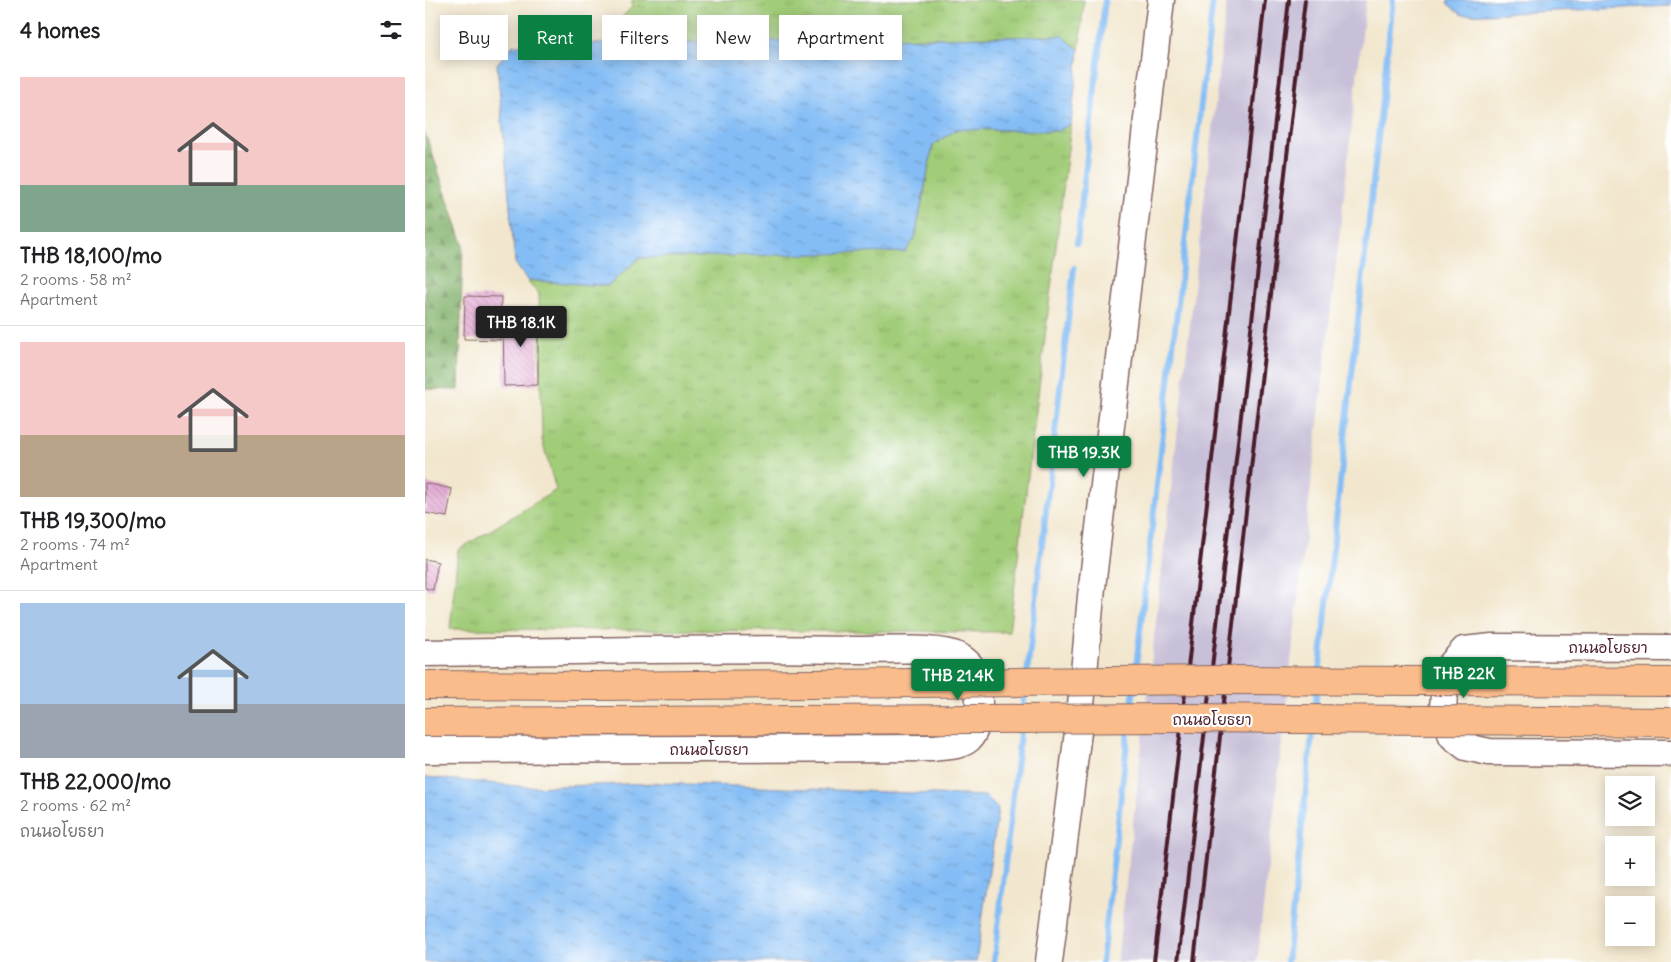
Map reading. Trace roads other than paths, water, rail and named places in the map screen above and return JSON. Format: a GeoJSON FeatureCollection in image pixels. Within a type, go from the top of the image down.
{"type":"FeatureCollection","features":[{"type":"Feature","properties":{"kind":"main road"},"geometry":{"type":"LineString","coordinates":[[425,685],[599,686],[1206,680],[1671,682]]}},
{"type":"Feature","properties":{"kind":"main road","name":"ถนนอโยธยา"},"geometry":{"type":"LineString","coordinates":[[425,722],[1171,718],[1671,722]]}},
{"type":"Feature","properties":{"kind":"street"},"geometry":{"type":"LineString","coordinates":[[1049,962],[1080,716],[1097,547],[1161,0]]}},
{"type":"Feature","properties":{"kind":"street","name":"ถนนอโยธยา"},"geometry":{"type":"LineString","coordinates":[[1671,648],[1492,647],[1464,650],[1445,670],[1443,708],[1452,736],[1466,747],[1489,752],[1671,753]]}},
{"type":"Feature","properties":{"kind":"street","name":"ถนนอโยธยา"},"geometry":{"type":"LineString","coordinates":[[425,652],[813,649],[929,651],[954,654],[965,661],[973,668],[978,684],[978,720],[974,733],[968,740],[956,745],[933,748],[425,750]]}},
{"type":"Feature","properties":{"kind":"water"},"geometry":{"type":"Polygon","coordinates":[[[1448,0],[1671,0],[1671,6],[1462,15],[1448,4],[1448,0]]]}},
{"type":"Feature","properties":{"kind":"water"},"geometry":{"type":"Polygon","coordinates":[[[1063,36],[1079,50],[1071,124],[1057,131],[957,129],[933,145],[915,238],[905,252],[639,258],[608,286],[527,280],[515,263],[497,64],[500,60],[508,60],[508,51],[513,45],[518,45],[518,60],[592,60],[592,44],[602,44],[602,60],[687,60],[687,42],[697,42],[697,60],[769,60],[769,41],[779,41],[779,60],[902,60],[902,39],[1063,36]]]}},
{"type":"Feature","properties":{"kind":"water"},"geometry":{"type":"Polygon","coordinates":[[[425,777],[528,787],[659,783],[985,796],[998,809],[976,962],[425,962],[425,777]]]}},
{"type":"Feature","properties":{"kind":"waterway"},"geometry":{"type":"LineString","coordinates":[[1077,243],[1105,0]]}},
{"type":"Feature","properties":{"kind":"waterway"},"geometry":{"type":"LineString","coordinates":[[1135,675],[1213,0]]}},
{"type":"Feature","properties":{"kind":"waterway"},"geometry":{"type":"LineString","coordinates":[[1319,675],[1393,0]]}},
{"type":"Feature","properties":{"kind":"waterway"},"geometry":{"type":"LineString","coordinates":[[1027,675],[1074,268]]}},
{"type":"Feature","properties":{"kind":"waterway"},"geometry":{"type":"LineString","coordinates":[[1315,712],[1317,687]]}},
{"type":"Feature","properties":{"kind":"waterway"},"geometry":{"type":"LineString","coordinates":[[1023,712],[1025,688]]}},
{"type":"Feature","properties":{"kind":"waterway"},"geometry":{"type":"LineString","coordinates":[[1131,712],[1134,688]]}},
{"type":"Feature","properties":{"kind":"waterway"},"geometry":{"type":"LineString","coordinates":[[994,962],[1021,725]]}},
{"type":"Feature","properties":{"kind":"waterway"},"geometry":{"type":"LineString","coordinates":[[1102,962],[1129,725]]}},
{"type":"Feature","properties":{"kind":"waterway"},"geometry":{"type":"LineString","coordinates":[[1287,962],[1313,725]]}},
{"type":"Feature","properties":{"kind":"railway"},"geometry":{"type":"LineString","coordinates":[[1154,962],[1265,0]]}},
{"type":"Feature","properties":{"kind":"railway"},"geometry":{"type":"LineString","coordinates":[[1178,962],[1289,0]]}},
{"type":"Feature","properties":{"kind":"railway"},"geometry":{"type":"LineString","coordinates":[[1194,962],[1305,0]]}}]}
